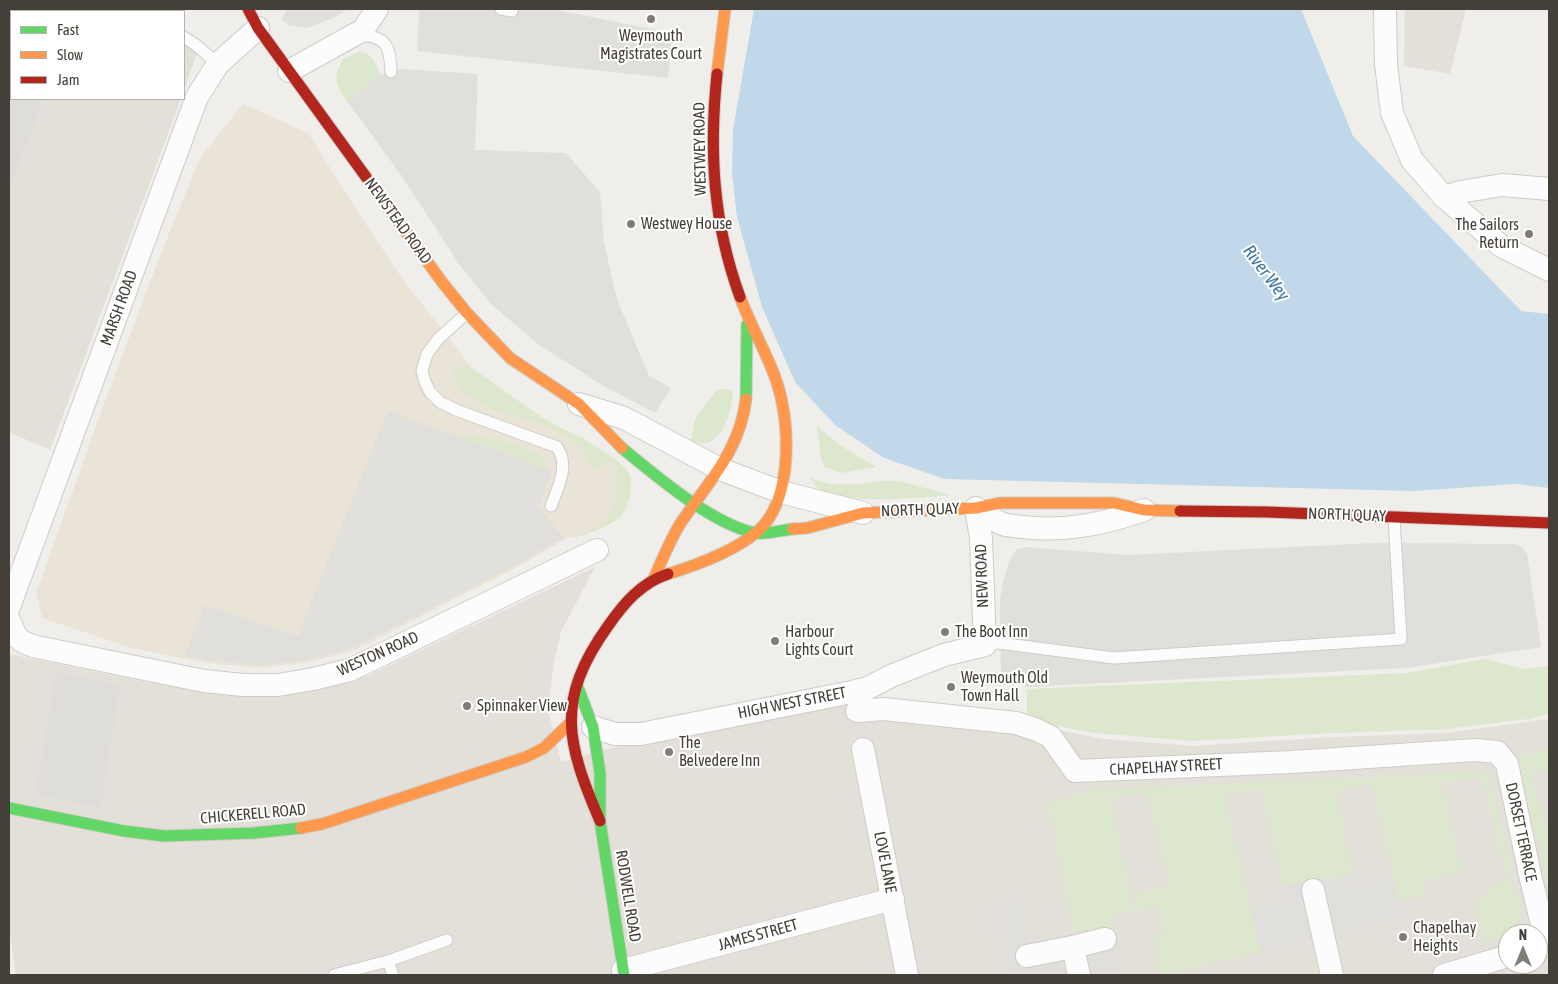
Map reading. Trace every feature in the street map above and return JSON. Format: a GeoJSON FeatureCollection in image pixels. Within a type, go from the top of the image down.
{"type":"FeatureCollection","features":[{"type":"Feature","properties":{"kind":"main road","name":"WESTWEY ROAD"},"geometry":{"type":"LineString","coordinates":[[725,9],[715,99],[714,181],[718,214],[725,247],[747,316],[776,378],[784,411],[786,443],[780,492],[773,512],[756,533]]}},
{"type":"Feature","properties":{"kind":"main road","name":"NEWSTEAD ROAD"},"geometry":{"type":"LineString","coordinates":[[253,18],[289,71],[442,282],[467,313],[510,358],[579,404],[617,444],[696,504],[722,521],[756,533]]}},
{"type":"Feature","properties":{"kind":"main road","name":"WESTWEY ROAD"},"geometry":{"type":"LineString","coordinates":[[696,504],[731,452],[743,416],[747,382],[747,316]]}},
{"type":"Feature","properties":{"kind":"main road","name":"RODWELL ROAD"},"geometry":{"type":"LineString","coordinates":[[653,580],[678,528],[696,504]]}},
{"type":"Feature","properties":{"kind":"main road","name":"NORTH QUAY"},"geometry":{"type":"LineString","coordinates":[[756,533],[807,528],[863,513],[976,508]]}},
{"type":"Feature","properties":{"kind":"main road","name":"NORTH QUAY"},"geometry":{"type":"LineString","coordinates":[[1144,510],[1549,523]]}},
{"type":"Feature","properties":{"kind":"main road","name":"RODWELL ROAD"},"geometry":{"type":"LineString","coordinates":[[600,821],[582,779],[574,754],[570,723],[571,708],[585,662],[612,620],[633,597],[653,580],[698,564],[756,533]]}},
{"type":"Feature","properties":{"kind":"main road","name":"RODWELL ROAD"},"geometry":{"type":"LineString","coordinates":[[577,685],[593,726],[600,773],[600,821],[624,973]]}},
{"type":"Feature","properties":{"kind":"main road","name":"CHICKERELL ROAD"},"geometry":{"type":"LineString","coordinates":[[9,808],[124,832],[164,836],[288,830],[322,824],[526,757],[544,748],[570,723]]}},
{"type":"Feature","properties":{"kind":"street"},"geometry":{"type":"LineString","coordinates":[[289,71],[357,34],[367,26],[377,9]]}},
{"type":"Feature","properties":{"kind":"street"},"geometry":{"type":"LineString","coordinates":[[1385,9],[1386,64],[1392,113],[1412,160],[1444,197],[1501,246],[1549,270]]}},
{"type":"Feature","properties":{"kind":"street","name":"MARSH ROAD"},"geometry":{"type":"LineString","coordinates":[[9,607],[197,97],[218,64],[253,18]]}},
{"type":"Feature","properties":{"kind":"street"},"geometry":{"type":"LineString","coordinates":[[1444,197],[1460,192],[1502,185],[1549,189]]}},
{"type":"Feature","properties":{"kind":"street","name":"NEWSTEAD ROAD"},"geometry":{"type":"LineString","coordinates":[[579,404],[624,418],[720,469]]}},
{"type":"Feature","properties":{"kind":"street","name":"NORTH QUAY"},"geometry":{"type":"LineString","coordinates":[[720,469],[780,492],[863,513]]}},
{"type":"Feature","properties":{"kind":"street","name":"NORTH QUAY"},"geometry":{"type":"LineString","coordinates":[[976,508],[1002,524],[1034,528],[1067,529],[1110,521],[1144,510]]}},
{"type":"Feature","properties":{"kind":"street","name":"NEW ROAD"},"geometry":{"type":"LineString","coordinates":[[976,508],[981,538],[985,645]]}},
{"type":"Feature","properties":{"kind":"street","name":"WESTON ROAD"},"geometry":{"type":"LineString","coordinates":[[9,620],[15,635],[22,643],[37,647],[204,681],[243,685],[278,684],[313,679],[350,670],[596,550]]}},
{"type":"Feature","properties":{"kind":"street","name":"HIGH WEST STREET"},"geometry":{"type":"LineString","coordinates":[[593,726],[615,734],[641,734],[852,692],[868,688],[891,676],[944,655],[985,645]]}},
{"type":"Feature","properties":{"kind":"street","name":"CHAPELHAY STREET"},"geometry":{"type":"LineString","coordinates":[[857,711],[884,709],[1016,723],[1051,737],[1075,771],[1292,762],[1475,750],[1497,752]]}},
{"type":"Feature","properties":{"kind":"street","name":"LOVE LANE"},"geometry":{"type":"LineString","coordinates":[[863,749],[907,975]]}},
{"type":"Feature","properties":{"kind":"street","name":"DORSET TERRACE"},"geometry":{"type":"LineString","coordinates":[[1497,752],[1506,764],[1540,924]]}},
{"type":"Feature","properties":{"kind":"street"},"geometry":{"type":"LineString","coordinates":[[1313,890],[1332,975]]}},
{"type":"Feature","properties":{"kind":"street","name":"JAMES STREET"},"geometry":{"type":"LineString","coordinates":[[624,973],[892,900]]}},
{"type":"Feature","properties":{"kind":"street"},"geometry":{"type":"LineString","coordinates":[[1027,956],[1105,940]]}},
{"type":"Feature","properties":{"kind":"street"},"geometry":{"type":"LineString","coordinates":[[1073,947],[1079,975]]}},
{"type":"Feature","properties":{"kind":"street"},"geometry":{"type":"LineString","coordinates":[[1444,975],[1498,964]]}},
{"type":"Feature","properties":{"kind":"lane"},"geometry":{"type":"LineString","coordinates":[[501,9],[512,11],[512,9]]}},
{"type":"Feature","properties":{"kind":"lane"},"geometry":{"type":"LineString","coordinates":[[357,34],[372,36],[385,43],[391,53],[391,72]]}},
{"type":"Feature","properties":{"kind":"lane"},"geometry":{"type":"LineString","coordinates":[[185,38],[196,44],[218,64]]}},
{"type":"Feature","properties":{"kind":"lane"},"geometry":{"type":"LineString","coordinates":[[467,313],[438,340],[427,354],[422,371],[425,382],[434,397],[448,406],[557,447],[562,454],[564,462],[563,471],[551,506]]}},
{"type":"Feature","properties":{"kind":"lane"},"geometry":{"type":"LineString","coordinates":[[985,645],[999,643],[1114,658],[1401,640],[1394,517]]}},
{"type":"Feature","properties":{"kind":"lane"},"geometry":{"type":"LineString","coordinates":[[334,975],[388,961],[447,940]]}},
{"type":"Feature","properties":{"kind":"lane"},"geometry":{"type":"LineString","coordinates":[[388,961],[393,975]]}},
{"type":"Feature","properties":{"kind":"shaded area"},"geometry":{"type":"Polygon","coordinates":[[[9,9],[166,9],[10,10],[10,100],[46,100],[9,189],[9,9]]]}},
{"type":"Feature","properties":{"kind":"shaded area"},"geometry":{"type":"Polygon","coordinates":[[[288,9],[346,9],[337,16],[307,28],[288,25],[281,19],[288,9]]]}},
{"type":"Feature","properties":{"kind":"shaded area"},"geometry":{"type":"Polygon","coordinates":[[[419,9],[552,9],[672,33],[668,78],[417,51],[419,9]]]}},
{"type":"Feature","properties":{"kind":"shaded area"},"geometry":{"type":"Polygon","coordinates":[[[1405,9],[1466,9],[1450,74],[1404,66],[1405,9]]]}},
{"type":"Feature","properties":{"kind":"shaded area"},"geometry":{"type":"Polygon","coordinates":[[[185,45],[198,50],[185,87],[185,45]]]}},
{"type":"Feature","properties":{"kind":"shaded area"},"geometry":{"type":"Polygon","coordinates":[[[401,69],[478,74],[475,150],[566,153],[600,192],[604,243],[617,299],[649,376],[671,388],[655,413],[604,386],[539,345],[490,303],[459,264],[401,175],[347,101],[380,75],[401,69]]]}},
{"type":"Feature","properties":{"kind":"shaded area"},"geometry":{"type":"Polygon","coordinates":[[[46,100],[181,100],[50,450],[9,432],[9,189],[46,100]]]}},
{"type":"Feature","properties":{"kind":"shaded area"},"geometry":{"type":"Polygon","coordinates":[[[243,104],[308,133],[401,277],[473,369],[549,422],[585,439],[630,476],[631,487],[630,497],[621,517],[608,525],[580,536],[567,538],[523,564],[356,650],[309,662],[261,668],[206,663],[131,648],[42,618],[36,593],[159,258],[200,158],[243,104]]]}},
{"type":"Feature","properties":{"kind":"shaded area"},"geometry":{"type":"Polygon","coordinates":[[[388,411],[552,471],[539,506],[563,538],[523,561],[355,647],[307,660],[261,665],[206,660],[185,656],[205,605],[298,636],[388,411]]]}},
{"type":"Feature","properties":{"kind":"shaded area"},"geometry":{"type":"Polygon","coordinates":[[[1374,543],[1514,544],[1522,547],[1527,554],[1541,647],[1406,668],[1025,687],[1024,676],[1001,677],[1000,601],[1003,582],[1009,562],[1016,550],[1024,547],[1128,555],[1374,543]]]}},
{"type":"Feature","properties":{"kind":"shaded area"},"geometry":{"type":"Polygon","coordinates":[[[595,567],[561,632],[554,662],[548,709],[561,762],[633,742],[859,698],[1024,723],[1104,739],[1193,746],[1332,737],[1445,733],[1549,719],[1549,975],[16,975],[9,928],[9,654],[151,683],[229,696],[307,691],[367,676],[595,567]]]}},
{"type":"Feature","properties":{"kind":"shaded area"},"geometry":{"type":"Polygon","coordinates":[[[56,673],[120,685],[101,807],[35,795],[56,673]]]}},
{"type":"Feature","properties":{"kind":"shaded area"},"geometry":{"type":"Polygon","coordinates":[[[1352,877],[1355,888],[1392,879],[1402,917],[1261,952],[1251,909],[1286,901],[1282,885],[1352,877]]]}},
{"type":"Feature","properties":{"kind":"shaded area"},"geometry":{"type":"Polygon","coordinates":[[[1021,899],[1032,946],[1110,931],[1122,975],[1011,975],[996,906],[1021,899]]]}},
{"type":"Feature","properties":{"kind":"green space"},"geometry":{"type":"Polygon","coordinates":[[[359,52],[371,56],[380,75],[347,101],[338,85],[338,71],[343,59],[359,52]]]}},
{"type":"Feature","properties":{"kind":"green space"},"geometry":{"type":"Polygon","coordinates":[[[466,365],[545,419],[605,452],[625,468],[631,478],[631,484],[630,494],[622,514],[610,524],[580,536],[601,524],[611,511],[617,486],[613,462],[592,469],[580,447],[564,434],[489,408],[473,399],[460,387],[452,371],[466,365]]]}},
{"type":"Feature","properties":{"kind":"green space"},"geometry":{"type":"Polygon","coordinates":[[[718,389],[727,389],[733,392],[729,414],[723,429],[713,440],[706,443],[690,441],[696,417],[718,389]]]}},
{"type":"Feature","properties":{"kind":"green space"},"geometry":{"type":"Polygon","coordinates":[[[817,426],[838,444],[876,467],[841,473],[824,467],[817,426]]]}},
{"type":"Feature","properties":{"kind":"green space"},"geometry":{"type":"Polygon","coordinates":[[[451,433],[507,442],[521,447],[545,460],[551,470],[451,433]]]}},
{"type":"Feature","properties":{"kind":"green space"},"geometry":{"type":"Polygon","coordinates":[[[810,478],[830,484],[899,481],[951,495],[921,498],[847,498],[820,490],[810,478]]]}},
{"type":"Feature","properties":{"kind":"green space"},"geometry":{"type":"Polygon","coordinates":[[[1484,659],[1525,669],[1549,666],[1549,714],[1529,719],[1447,729],[1192,741],[1094,733],[1027,720],[1027,689],[1407,673],[1484,659]]]}},
{"type":"Feature","properties":{"kind":"green space"},"geometry":{"type":"Polygon","coordinates":[[[1549,749],[1549,769],[1532,773],[1543,825],[1549,824],[1549,893],[1518,756],[1549,749]]]}},
{"type":"Feature","properties":{"kind":"green space"},"geometry":{"type":"Polygon","coordinates":[[[1479,770],[1489,775],[1514,872],[1507,879],[1481,774],[1441,784],[1462,871],[1423,881],[1426,895],[1400,901],[1371,783],[1337,791],[1352,875],[1282,885],[1261,788],[1224,795],[1261,952],[1161,975],[1153,939],[1164,936],[1158,907],[1136,911],[1134,893],[1171,887],[1146,792],[1111,799],[1134,911],[1111,916],[1113,926],[1073,932],[1049,805],[1088,790],[1440,774],[1479,770]]]}},
{"type":"Feature","properties":{"kind":"green space"},"geometry":{"type":"Polygon","coordinates":[[[1507,879],[1516,890],[1519,898],[1520,910],[1517,922],[1515,924],[1498,924],[1498,936],[1485,945],[1476,901],[1507,879]]]}},
{"type":"Feature","properties":{"kind":"water","name":"River Wey"},"geometry":{"type":"Polygon","coordinates":[[[754,9],[1301,9],[1353,136],[1521,311],[1549,314],[1549,488],[1516,484],[1413,491],[945,479],[884,458],[835,425],[795,382],[762,307],[737,217],[732,173],[733,130],[754,9]]]}},
{"type":"Feature","properties":{"kind":"traffic: fast"},"geometry":{"type":"LineString","coordinates":[[746,399],[747,325]]}},
{"type":"Feature","properties":{"kind":"traffic: fast"},"geometry":{"type":"LineString","coordinates":[[622,448],[685,498],[721,520],[755,533],[793,529]]}},
{"type":"Feature","properties":{"kind":"traffic: fast"},"geometry":{"type":"LineString","coordinates":[[577,685],[593,727],[600,773],[600,821],[624,975]]}},
{"type":"Feature","properties":{"kind":"traffic: fast"},"geometry":{"type":"LineString","coordinates":[[9,808],[124,831],[164,836],[254,833],[301,828]]}},
{"type":"Feature","properties":{"kind":"traffic: slow"},"geometry":{"type":"LineString","coordinates":[[717,74],[725,9]]}},
{"type":"Feature","properties":{"kind":"traffic: slow"},"geometry":{"type":"LineString","coordinates":[[366,177],[442,282],[467,313],[510,358],[579,404],[622,448]]}},
{"type":"Feature","properties":{"kind":"traffic: slow"},"geometry":{"type":"LineString","coordinates":[[668,574],[703,562],[737,546],[757,532],[769,518],[778,500],[786,459],[784,415],[775,377],[740,297]]}},
{"type":"Feature","properties":{"kind":"traffic: slow"},"geometry":{"type":"LineString","coordinates":[[653,580],[680,524],[712,480],[730,450],[743,418],[746,399]]}},
{"type":"Feature","properties":{"kind":"traffic: slow"},"geometry":{"type":"LineString","coordinates":[[793,529],[807,528],[863,513],[976,508],[1000,503],[1114,503],[1144,510],[1180,511]]}},
{"type":"Feature","properties":{"kind":"traffic: slow"},"geometry":{"type":"LineString","coordinates":[[301,828],[322,824],[526,757],[544,748],[570,723]]}},
{"type":"Feature","properties":{"kind":"traffic: jam"},"geometry":{"type":"LineString","coordinates":[[248,9],[258,28],[366,177]]}},
{"type":"Feature","properties":{"kind":"traffic: jam"},"geometry":{"type":"LineString","coordinates":[[717,74],[713,131],[715,187],[724,242],[740,297]]}},
{"type":"Feature","properties":{"kind":"traffic: jam"},"geometry":{"type":"LineString","coordinates":[[1180,511],[1267,512],[1549,523]]}},
{"type":"Feature","properties":{"kind":"traffic: jam"},"geometry":{"type":"LineString","coordinates":[[600,821],[579,768],[571,722],[573,699],[591,652],[614,618],[641,588],[668,574]]}},
{"type":"Feature","properties":{"kind":"place","name":"Weymouth Magistrates Court"},"geometry":{"type":"Point","coordinates":[651,19]}},
{"type":"Feature","properties":{"kind":"place","name":"Westwey House"},"geometry":{"type":"Point","coordinates":[631,224]}},
{"type":"Feature","properties":{"kind":"place","name":"The Sailors Return"},"geometry":{"type":"Point","coordinates":[1529,234]}},
{"type":"Feature","properties":{"kind":"place","name":"The Boot Inn"},"geometry":{"type":"Point","coordinates":[945,632]}},
{"type":"Feature","properties":{"kind":"place","name":"Harbour Lights Court"},"geometry":{"type":"Point","coordinates":[775,641]}},
{"type":"Feature","properties":{"kind":"place","name":"Weymouth Old Town Hall"},"geometry":{"type":"Point","coordinates":[951,687]}},
{"type":"Feature","properties":{"kind":"place","name":"Spinnaker View"},"geometry":{"type":"Point","coordinates":[467,706]}},
{"type":"Feature","properties":{"kind":"place","name":"The Belvedere Inn"},"geometry":{"type":"Point","coordinates":[669,752]}},
{"type":"Feature","properties":{"kind":"place","name":"Chapelhay Heights"},"geometry":{"type":"Point","coordinates":[1403,937]}}]}
